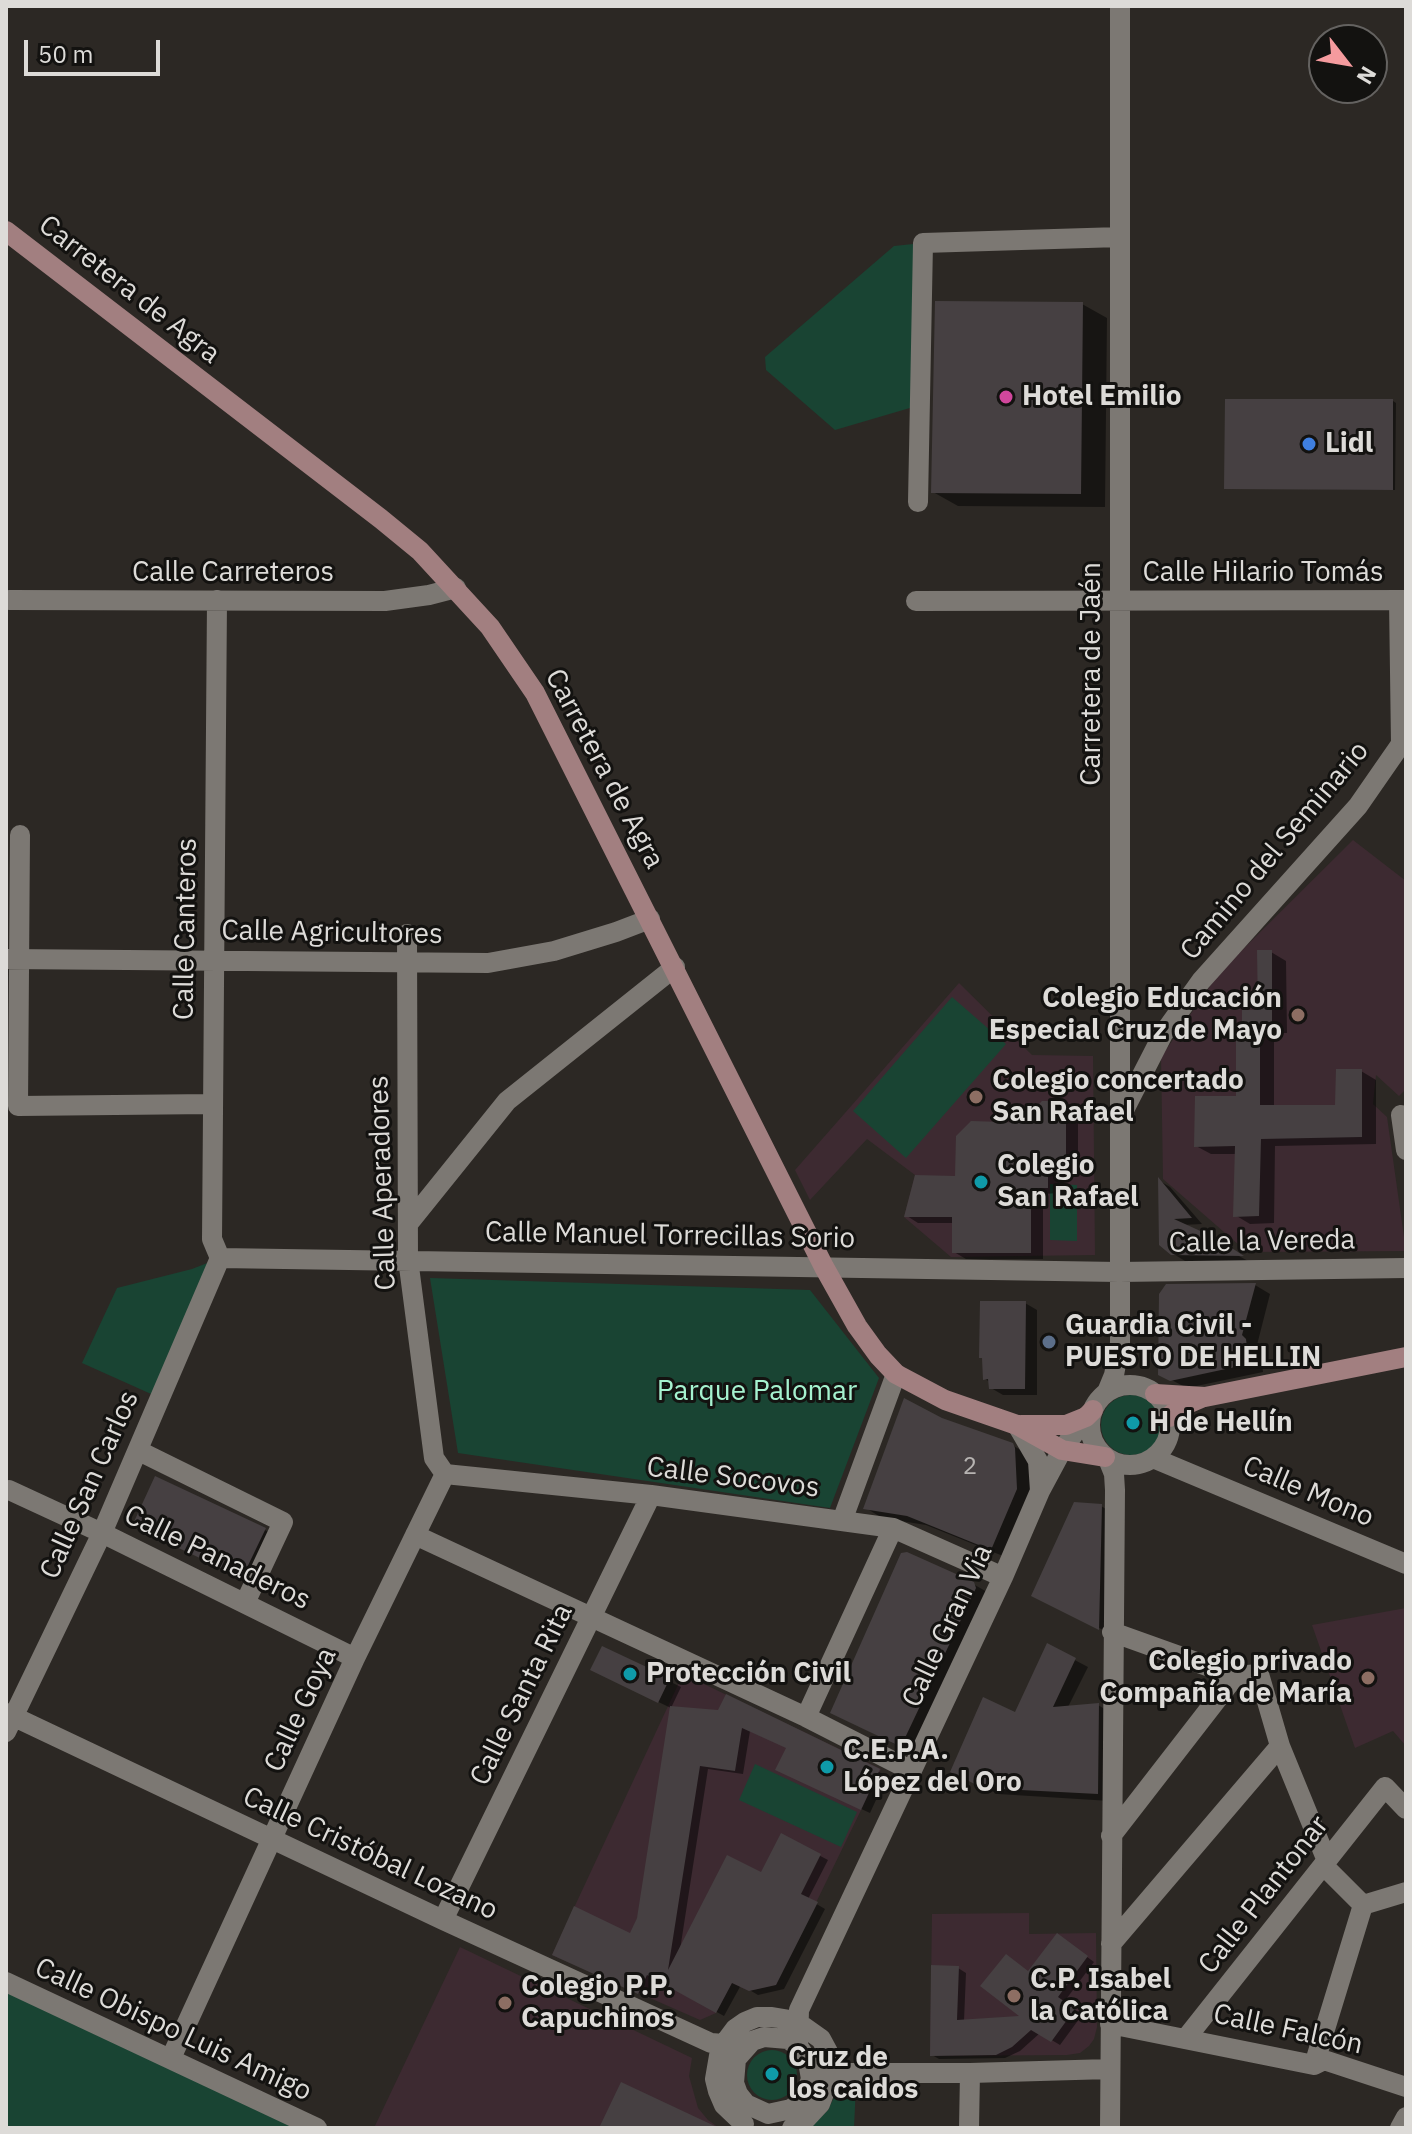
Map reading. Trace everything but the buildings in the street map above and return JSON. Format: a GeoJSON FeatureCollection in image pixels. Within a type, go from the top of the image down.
{"type":"FeatureCollection","features":[{"type":"Feature","properties":{"kind":"street","name":"Carretera de Jaén"},"geometry":{"type":"LineString","coordinates":[[1107,1392],[1120,1343],[1120,6]]}},
{"type":"Feature","properties":{"kind":"street","name":"Carretera de Agra"},"geometry":{"type":"LineString","coordinates":[[6,231],[381,519],[420,551],[456,588],[490,627],[535,693],[824,1267],[857,1326],[896,1374],[945,1400],[1017,1425],[1062,1450],[1101,1457]]}},
{"type":"Feature","properties":{"kind":"street"},"geometry":{"type":"LineString","coordinates":[[918,502],[923,243],[1120,237]]}},
{"type":"Feature","properties":{"kind":"street","name":"Calle Carreteros"},"geometry":{"type":"LineString","coordinates":[[9,600],[385,601],[456,588]]}},
{"type":"Feature","properties":{"kind":"street","name":"Calle Canteros"},"geometry":{"type":"LineString","coordinates":[[217,600],[212,1239],[220,1258]]}},
{"type":"Feature","properties":{"kind":"street","name":"Calle Hilario Tomás"},"geometry":{"type":"LineString","coordinates":[[916,601],[1402,600]]}},
{"type":"Feature","properties":{"kind":"street","name":"Camino del Seminario"},"geometry":{"type":"LineString","coordinates":[[1119,1120],[1163,1034],[1201,981],[1358,806],[1401,744],[1402,600]]}},
{"type":"Feature","properties":{"kind":"street"},"geometry":{"type":"LineString","coordinates":[[20,835],[13,959],[18,1106],[212,1104]]}},
{"type":"Feature","properties":{"kind":"street","name":"Calle Agricultores"},"geometry":{"type":"LineString","coordinates":[[13,959],[488,963],[554,951],[650,919]]}},
{"type":"Feature","properties":{"kind":"street","name":"Calle Aperadores"},"geometry":{"type":"LineString","coordinates":[[407,934],[408,1259],[434,1458],[445,1474]]}},
{"type":"Feature","properties":{"kind":"street"},"geometry":{"type":"LineString","coordinates":[[408,1224],[507,1101],[675,967]]}},
{"type":"Feature","properties":{"kind":"street"},"geometry":{"type":"LineString","coordinates":[[1401,1115],[1406,1150]]}},
{"type":"Feature","properties":{"kind":"street","name":"Calle Manuel Torrecillas Sorio"},"geometry":{"type":"LineString","coordinates":[[220,1258],[1119,1272]]}},
{"type":"Feature","properties":{"kind":"street","name":"Calle San Carlos"},"geometry":{"type":"LineString","coordinates":[[8,1720],[102,1533],[220,1258]]}},
{"type":"Feature","properties":{"kind":"street","name":"Calle la Vereda"},"geometry":{"type":"LineString","coordinates":[[1119,1272],[1406,1268]]}},
{"type":"Feature","properties":{"kind":"street","name":"Carretera de Jaén"},"geometry":{"type":"LineString","coordinates":[[1120,1343],[1134,1385]]}},
{"type":"Feature","properties":{"kind":"street"},"geometry":{"type":"LineString","coordinates":[[1169,1417],[1180,1407],[1205,1397],[1406,1357]]}},
{"type":"Feature","properties":{"kind":"street"},"geometry":{"type":"LineString","coordinates":[[842,1521],[896,1374]]}},
{"type":"Feature","properties":{"kind":"street"},"geometry":{"type":"LineString","coordinates":[[1110,2128],[1115,1490],[1114,1474],[1094,1444],[1089,1414],[1107,1392],[1134,1385],[1155,1394],[1205,1397]]}},
{"type":"Feature","properties":{"kind":"street"},"geometry":{"type":"LineString","coordinates":[[1115,1490],[1122,1471],[1153,1458],[1168,1438],[1169,1417],[1155,1394]]}},
{"type":"Feature","properties":{"kind":"street","name":"Carretera de Agra"},"geometry":{"type":"LineString","coordinates":[[1017,1425],[1058,1426],[1089,1414]]}},
{"type":"Feature","properties":{"kind":"street","name":"Calle Gran Via"},"geometry":{"type":"LineString","coordinates":[[796,2017],[1003,1577],[1042,1486],[1062,1450],[1089,1414]]}},
{"type":"Feature","properties":{"kind":"street"},"geometry":{"type":"LineString","coordinates":[[1017,1425],[1038,1461],[1042,1486],[1071,1463],[1101,1457],[1131,1466]]}},
{"type":"Feature","properties":{"kind":"street"},"geometry":{"type":"LineString","coordinates":[[1168,1438],[1188,1471]]}},
{"type":"Feature","properties":{"kind":"street"},"geometry":{"type":"LineString","coordinates":[[139,1451],[283,1522],[245,1603]]}},
{"type":"Feature","properties":{"kind":"street","name":"Calle Mono"},"geometry":{"type":"LineString","coordinates":[[1153,1458],[1406,1564]]}},
{"type":"Feature","properties":{"kind":"street","name":"Calle Socovos"},"geometry":{"type":"LineString","coordinates":[[445,1474],[651,1495],[893,1528],[1003,1577]]}},
{"type":"Feature","properties":{"kind":"street","name":"Calle Goya"},"geometry":{"type":"LineString","coordinates":[[171,2058],[355,1658],[445,1474]]}},
{"type":"Feature","properties":{"kind":"street","name":"Calle Panaderos"},"geometry":{"type":"LineString","coordinates":[[9,1490],[355,1658]]}},
{"type":"Feature","properties":{"kind":"street","name":"Calle Santa Rita"},"geometry":{"type":"LineString","coordinates":[[443,1920],[651,1495]]}},
{"type":"Feature","properties":{"kind":"street"},"geometry":{"type":"LineString","coordinates":[[806,1717],[893,1528]]}},
{"type":"Feature","properties":{"kind":"street"},"geometry":{"type":"LineString","coordinates":[[415,1535],[806,1717],[912,1771]]}},
{"type":"Feature","properties":{"kind":"street"},"geometry":{"type":"LineString","coordinates":[[1112,1632],[1235,1676],[1259,1674],[1280,1746],[1325,1863],[1363,1905]]}},
{"type":"Feature","properties":{"kind":"street"},"geometry":{"type":"LineString","coordinates":[[1111,1836],[1235,1676]]}},
{"type":"Feature","properties":{"kind":"street","name":"Calle Cristóbal Lozano"},"geometry":{"type":"LineString","coordinates":[[8,1720],[273,1839],[718,2046]]}},
{"type":"Feature","properties":{"kind":"street"},"geometry":{"type":"LineString","coordinates":[[1111,1944],[1280,1746]]}},
{"type":"Feature","properties":{"kind":"street","name":"Calle Plantonar"},"geometry":{"type":"LineString","coordinates":[[1187,2037],[1385,1787],[1406,1809]]}},
{"type":"Feature","properties":{"kind":"street"},"geometry":{"type":"LineString","coordinates":[[1363,1905],[1406,1892]]}},
{"type":"Feature","properties":{"kind":"street"},"geometry":{"type":"LineString","coordinates":[[1314,2065],[1363,1905]]}},
{"type":"Feature","properties":{"kind":"street","name":"Calle Obispo Luis Amigo"},"geometry":{"type":"LineString","coordinates":[[6,1982],[317,2128]]}},
{"type":"Feature","properties":{"kind":"street"},"geometry":{"type":"LineString","coordinates":[[746,2127],[724,2105],[718,2091],[715,2079],[718,2046],[735,2029],[757,2017],[796,2017],[821,2039],[833,2073],[820,2104],[792,2128]]}},
{"type":"Feature","properties":{"kind":"street"},"geometry":{"type":"LineString","coordinates":[[733,2071],[736,2059],[796,2017]]}},
{"type":"Feature","properties":{"kind":"street"},"geometry":{"type":"LineString","coordinates":[[796,2017],[811,2079],[807,2090]]}},
{"type":"Feature","properties":{"kind":"street","name":"Calle Falcón"},"geometry":{"type":"LineString","coordinates":[[1110,2024],[1187,2037],[1314,2065],[1324,2060],[1406,2087]]}},
{"type":"Feature","properties":{"kind":"street"},"geometry":{"type":"LineString","coordinates":[[718,2046],[761,2039],[788,2039],[833,2073]]}},
{"type":"Feature","properties":{"kind":"street"},"geometry":{"type":"LineString","coordinates":[[718,2046],[730,2059],[734,2083],[743,2100],[746,2127]]}},
{"type":"Feature","properties":{"kind":"street"},"geometry":{"type":"LineString","coordinates":[[746,2127],[757,2117],[791,2109],[814,2082],[833,2073],[1110,2069]]}},
{"type":"Feature","properties":{"kind":"street"},"geometry":{"type":"LineString","coordinates":[[969,2128],[970,2073]]}},
{"type":"Feature","properties":{"kind":"street"},"geometry":{"type":"LineString","coordinates":[[743,2100],[756,2111],[768,2114]]}},
{"type":"Feature","properties":{"kind":"street"},"geometry":{"type":"LineString","coordinates":[[1400,2128],[1406,2117]]}},
{"type":"Feature","properties":{"kind":"shaded area","name":"Colegio Educación Especial Cruz de Mayo"},"geometry":{"type":"Polygon","coordinates":[[[1353,840],[1406,881],[1406,1089],[1399,1096],[1376,1075],[1373,1104],[1387,1117],[1406,1251],[1247,1252],[1163,1179],[1161,1057],[1219,973],[1353,840]]]}},
{"type":"Feature","properties":{"kind":"shaded area","name":"Colegio concertado San Rafael"},"geometry":{"type":"Polygon","coordinates":[[[959,983],[1032,1055],[1093,1056],[1095,1255],[951,1257],[904,1217],[915,1175],[867,1139],[810,1200],[795,1170],[959,983]]]}},
{"type":"Feature","properties":{"kind":"shaded area","name":"Colegio privado Compañía de María"},"geometry":{"type":"Polygon","coordinates":[[[1406,1608],[1406,1746],[1393,1731],[1355,1748],[1312,1625],[1406,1608]]]}},
{"type":"Feature","properties":{"kind":"shaded area"},"geometry":{"type":"Polygon","coordinates":[[[683,1674],[881,1769],[776,1985],[749,1991],[732,1983],[716,2013],[700,2020],[552,1955],[683,1674]]]}},
{"type":"Feature","properties":{"kind":"shaded area","name":"C.P. Isabel la Católica"},"geometry":{"type":"Polygon","coordinates":[[[1029,1913],[1029,1934],[1096,1933],[1097,2027],[1094,2039],[1080,2053],[1067,2055],[930,2056],[932,1914],[1029,1913]]]}},
{"type":"Feature","properties":{"kind":"shaded area","name":"Colegio P.P. Capuchinos"},"geometry":{"type":"Polygon","coordinates":[[[460,1947],[692,2058],[689,2076],[698,2108],[719,2128],[374,2128],[460,1947]]]}},
{"type":"Feature","properties":{"kind":"green space"},"geometry":{"type":"Polygon","coordinates":[[[923,243],[920,405],[835,430],[766,370],[765,357],[894,246],[923,243]]]}},
{"type":"Feature","properties":{"kind":"green space"},"geometry":{"type":"Polygon","coordinates":[[[952,997],[1006,1044],[906,1158],[853,1111],[952,997]]]}},
{"type":"Feature","properties":{"kind":"green space"},"geometry":{"type":"Polygon","coordinates":[[[1050,1184],[1077,1185],[1077,1241],[1050,1240],[1050,1184]]]}},
{"type":"Feature","properties":{"kind":"green space"},"geometry":{"type":"Polygon","coordinates":[[[220,1258],[160,1398],[82,1363],[117,1288],[192,1269],[220,1258]]]}},
{"type":"Feature","properties":{"kind":"green space","name":"Parque Palomar"},"geometry":{"type":"Polygon","coordinates":[[[430,1278],[810,1290],[879,1378],[830,1508],[458,1453],[430,1278]]]}},
{"type":"Feature","properties":{"kind":"green space"},"geometry":{"type":"Polygon","coordinates":[[[1131,1395],[1152,1404],[1161,1425],[1152,1446],[1131,1455],[1110,1446],[1101,1425],[1110,1404],[1131,1395]]]}},
{"type":"Feature","properties":{"kind":"green space"},"geometry":{"type":"Polygon","coordinates":[[[755,1764],[857,1812],[841,1847],[739,1800],[755,1764]]]}},
{"type":"Feature","properties":{"kind":"green space"},"geometry":{"type":"Polygon","coordinates":[[[6,1982],[317,2128],[6,2128],[6,1982]]]}},
{"type":"Feature","properties":{"kind":"green space"},"geometry":{"type":"Polygon","coordinates":[[[772,2050],[789,2058],[797,2075],[789,2092],[772,2100],[755,2092],[747,2075],[755,2058],[772,2050]]]}},
{"type":"Feature","properties":{"kind":"green space"},"geometry":{"type":"Polygon","coordinates":[[[840,2085],[856,2085],[854,2128],[810,2128],[828,2110],[840,2085]]]}},
{"type":"Feature","properties":{"kind":"place","name":"Hotel Emilio"},"geometry":{"type":"Point","coordinates":[1006,397]}},
{"type":"Feature","properties":{"kind":"place","name":"Lidl"},"geometry":{"type":"Point","coordinates":[1309,444]}},
{"type":"Feature","properties":{"kind":"place","name":"Colegio Educación Especial Cruz de Mayo"},"geometry":{"type":"Point","coordinates":[1298,1015]}},
{"type":"Feature","properties":{"kind":"place","name":"Colegio concertado San Rafael"},"geometry":{"type":"Point","coordinates":[976,1097]}},
{"type":"Feature","properties":{"kind":"place","name":"Colegio San Rafael"},"geometry":{"type":"Point","coordinates":[981,1182]}},
{"type":"Feature","properties":{"kind":"place","name":"Guardia Civil - PUESTO DE HELLIN"},"geometry":{"type":"Point","coordinates":[1049,1342]}},
{"type":"Feature","properties":{"kind":"place","name":"H de Hellín"},"geometry":{"type":"Point","coordinates":[1133,1423]}},
{"type":"Feature","properties":{"kind":"place","name":"Protección Civil"},"geometry":{"type":"Point","coordinates":[630,1674]}},
{"type":"Feature","properties":{"kind":"place","name":"Colegio privado Compañía de María"},"geometry":{"type":"Point","coordinates":[1368,1678]}},
{"type":"Feature","properties":{"kind":"place","name":"C.E.P.A. López del Oro"},"geometry":{"type":"Point","coordinates":[827,1767]}},
{"type":"Feature","properties":{"kind":"place","name":"C.P. Isabel la Católica"},"geometry":{"type":"Point","coordinates":[1014,1996]}},
{"type":"Feature","properties":{"kind":"place","name":"Colegio P.P. Capuchinos"},"geometry":{"type":"Point","coordinates":[505,2003]}},
{"type":"Feature","properties":{"kind":"place","name":"Cruz de los caidos"},"geometry":{"type":"Point","coordinates":[772,2074]}}]}
